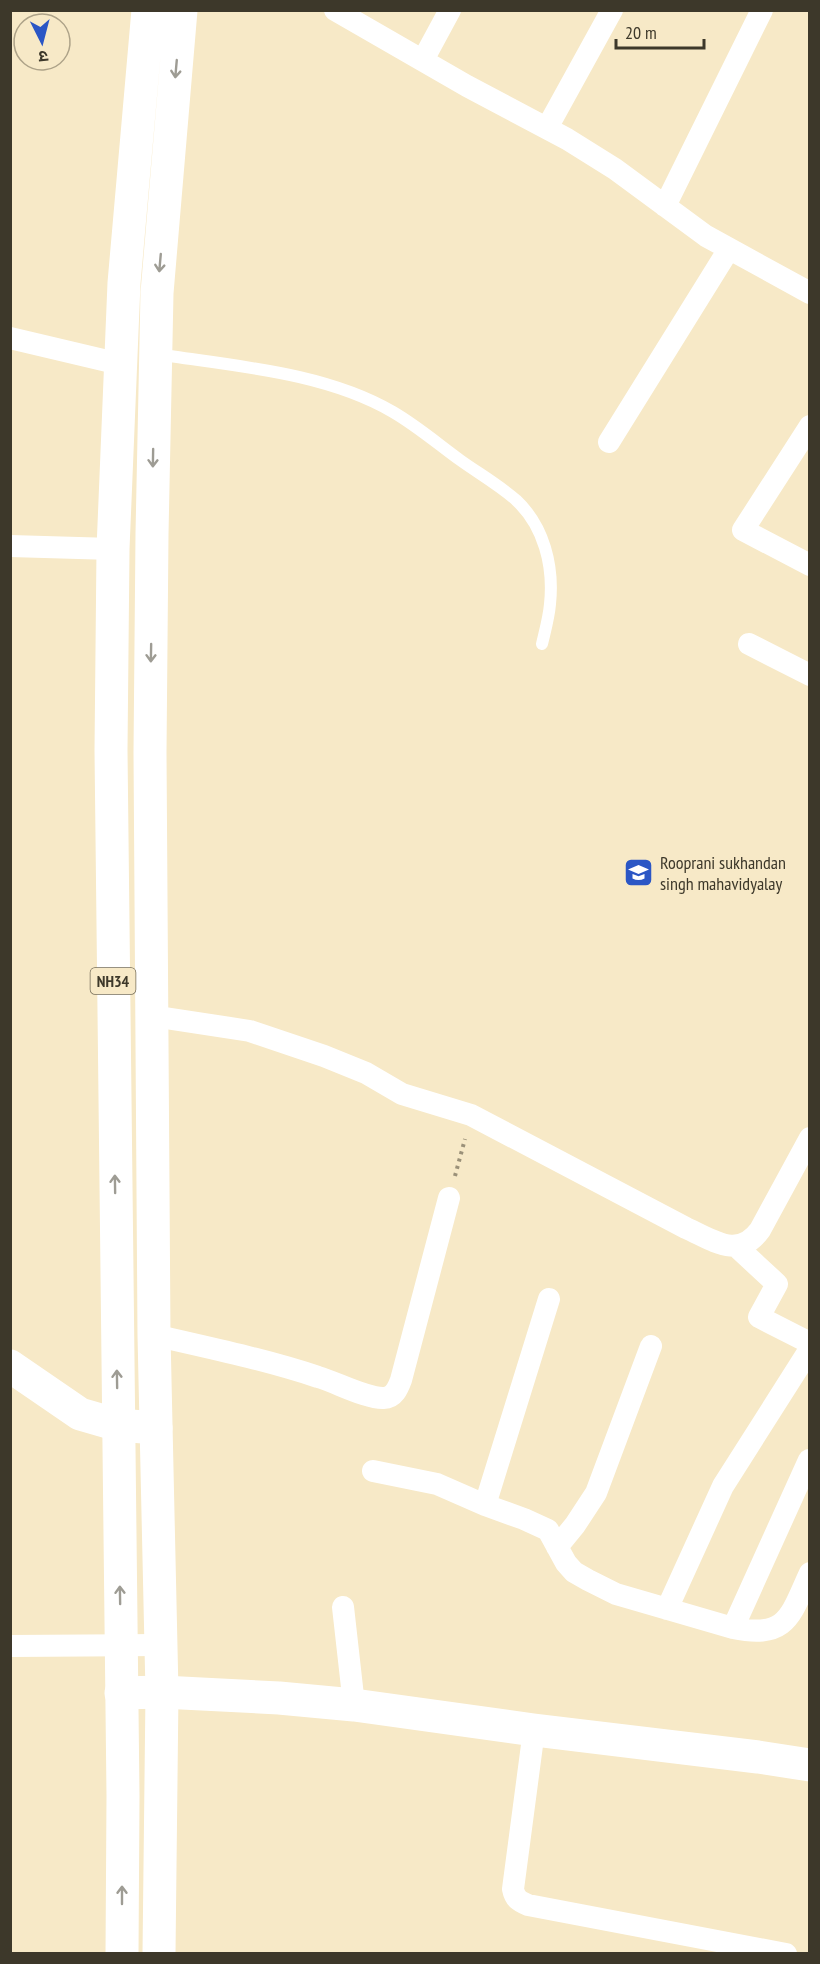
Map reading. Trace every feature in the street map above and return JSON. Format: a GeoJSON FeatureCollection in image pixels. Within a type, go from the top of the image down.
{"type":"FeatureCollection","features":[{"type":"Feature","properties":{"kind":"main road","name":"NH34"},"geometry":{"type":"LineString","coordinates":[[122,1953],[121,1646],[111,750],[113,549],[124,283],[148,10]]}},
{"type":"Feature","properties":{"kind":"main road","name":"NH34"},"geometry":{"type":"LineString","coordinates":[[159,1953],[162,1692],[153,1335],[150,753],[157,293],[181,10]]}},
{"type":"Feature","properties":{"kind":"main road"},"geometry":{"type":"LineString","coordinates":[[111,750],[150,753]]}},
{"type":"Feature","properties":{"kind":"main road"},"geometry":{"type":"LineString","coordinates":[[10,1366],[80,1414],[118,1425],[156,1428]]}},
{"type":"Feature","properties":{"kind":"main road"},"geometry":{"type":"LineString","coordinates":[[121,1693],[162,1692],[279,1698],[354,1705],[810,1765]]}},
{"type":"Feature","properties":{"kind":"street"},"geometry":{"type":"LineString","coordinates":[[335,10],[547,128],[615,169],[706,236],[810,293]]}},
{"type":"Feature","properties":{"kind":"street"},"geometry":{"type":"LineString","coordinates":[[423,60],[450,10]]}},
{"type":"Feature","properties":{"kind":"street"},"geometry":{"type":"LineString","coordinates":[[547,128],[612,10]]}},
{"type":"Feature","properties":{"kind":"street"},"geometry":{"type":"LineString","coordinates":[[665,206],[762,10]]}},
{"type":"Feature","properties":{"kind":"street"},"geometry":{"type":"LineString","coordinates":[[609,442],[729,249]]}},
{"type":"Feature","properties":{"kind":"street"},"geometry":{"type":"LineString","coordinates":[[10,338],[120,364]]}},
{"type":"Feature","properties":{"kind":"street"},"geometry":{"type":"LineString","coordinates":[[810,426],[743,530],[810,565]]}},
{"type":"Feature","properties":{"kind":"street"},"geometry":{"type":"LineString","coordinates":[[10,546],[113,549]]}},
{"type":"Feature","properties":{"kind":"street"},"geometry":{"type":"LineString","coordinates":[[749,644],[810,675]]}},
{"type":"Feature","properties":{"kind":"street"},"geometry":{"type":"LineString","coordinates":[[152,1016],[250,1031],[324,1056],[366,1073],[402,1094],[471,1115],[686,1228],[722,1244],[737,1247],[777,1284],[759,1317],[810,1343]]}},
{"type":"Feature","properties":{"kind":"street"},"geometry":{"type":"LineString","coordinates":[[737,1247],[753,1240],[760,1230],[810,1138]]}},
{"type":"Feature","properties":{"kind":"street"},"geometry":{"type":"LineString","coordinates":[[153,1335],[319,1377],[373,1397],[392,1396],[401,1380],[449,1198]]}},
{"type":"Feature","properties":{"kind":"street"},"geometry":{"type":"LineString","coordinates":[[485,1505],[549,1299]]}},
{"type":"Feature","properties":{"kind":"street"},"geometry":{"type":"LineString","coordinates":[[557,1547],[596,1493],[651,1346]]}},
{"type":"Feature","properties":{"kind":"street"},"geometry":{"type":"LineString","coordinates":[[667,1609],[723,1486],[810,1349]]}},
{"type":"Feature","properties":{"kind":"street"},"geometry":{"type":"LineString","coordinates":[[733,1628],[809,1460]]}},
{"type":"Feature","properties":{"kind":"street"},"geometry":{"type":"LineString","coordinates":[[373,1471],[438,1484],[540,1526],[548,1530],[566,1563],[574,1572],[588,1580],[616,1594],[733,1628],[766,1631],[786,1622],[810,1573]]}},
{"type":"Feature","properties":{"kind":"street"},"geometry":{"type":"LineString","coordinates":[[343,1607],[354,1705]]}},
{"type":"Feature","properties":{"kind":"street"},"geometry":{"type":"LineString","coordinates":[[10,1646],[161,1645]]}},
{"type":"Feature","properties":{"kind":"street"},"geometry":{"type":"LineString","coordinates":[[534,1730],[513,1889],[514,1897],[528,1905],[786,1953]]}},
{"type":"Feature","properties":{"kind":"lane"},"geometry":{"type":"LineString","coordinates":[[155,354],[282,374],[371,401],[394,413],[515,500],[536,525],[545,547],[549,566],[550,604],[542,644]]}},
{"type":"Feature","properties":{"kind":"path"},"geometry":{"type":"LineString","coordinates":[[449,1198],[471,1115]]}},
{"type":"Feature","properties":{"kind":"place","name":"Rooprani sukhandan singh mahavidyalay"},"geometry":{"type":"Point","coordinates":[639,872]}}]}
